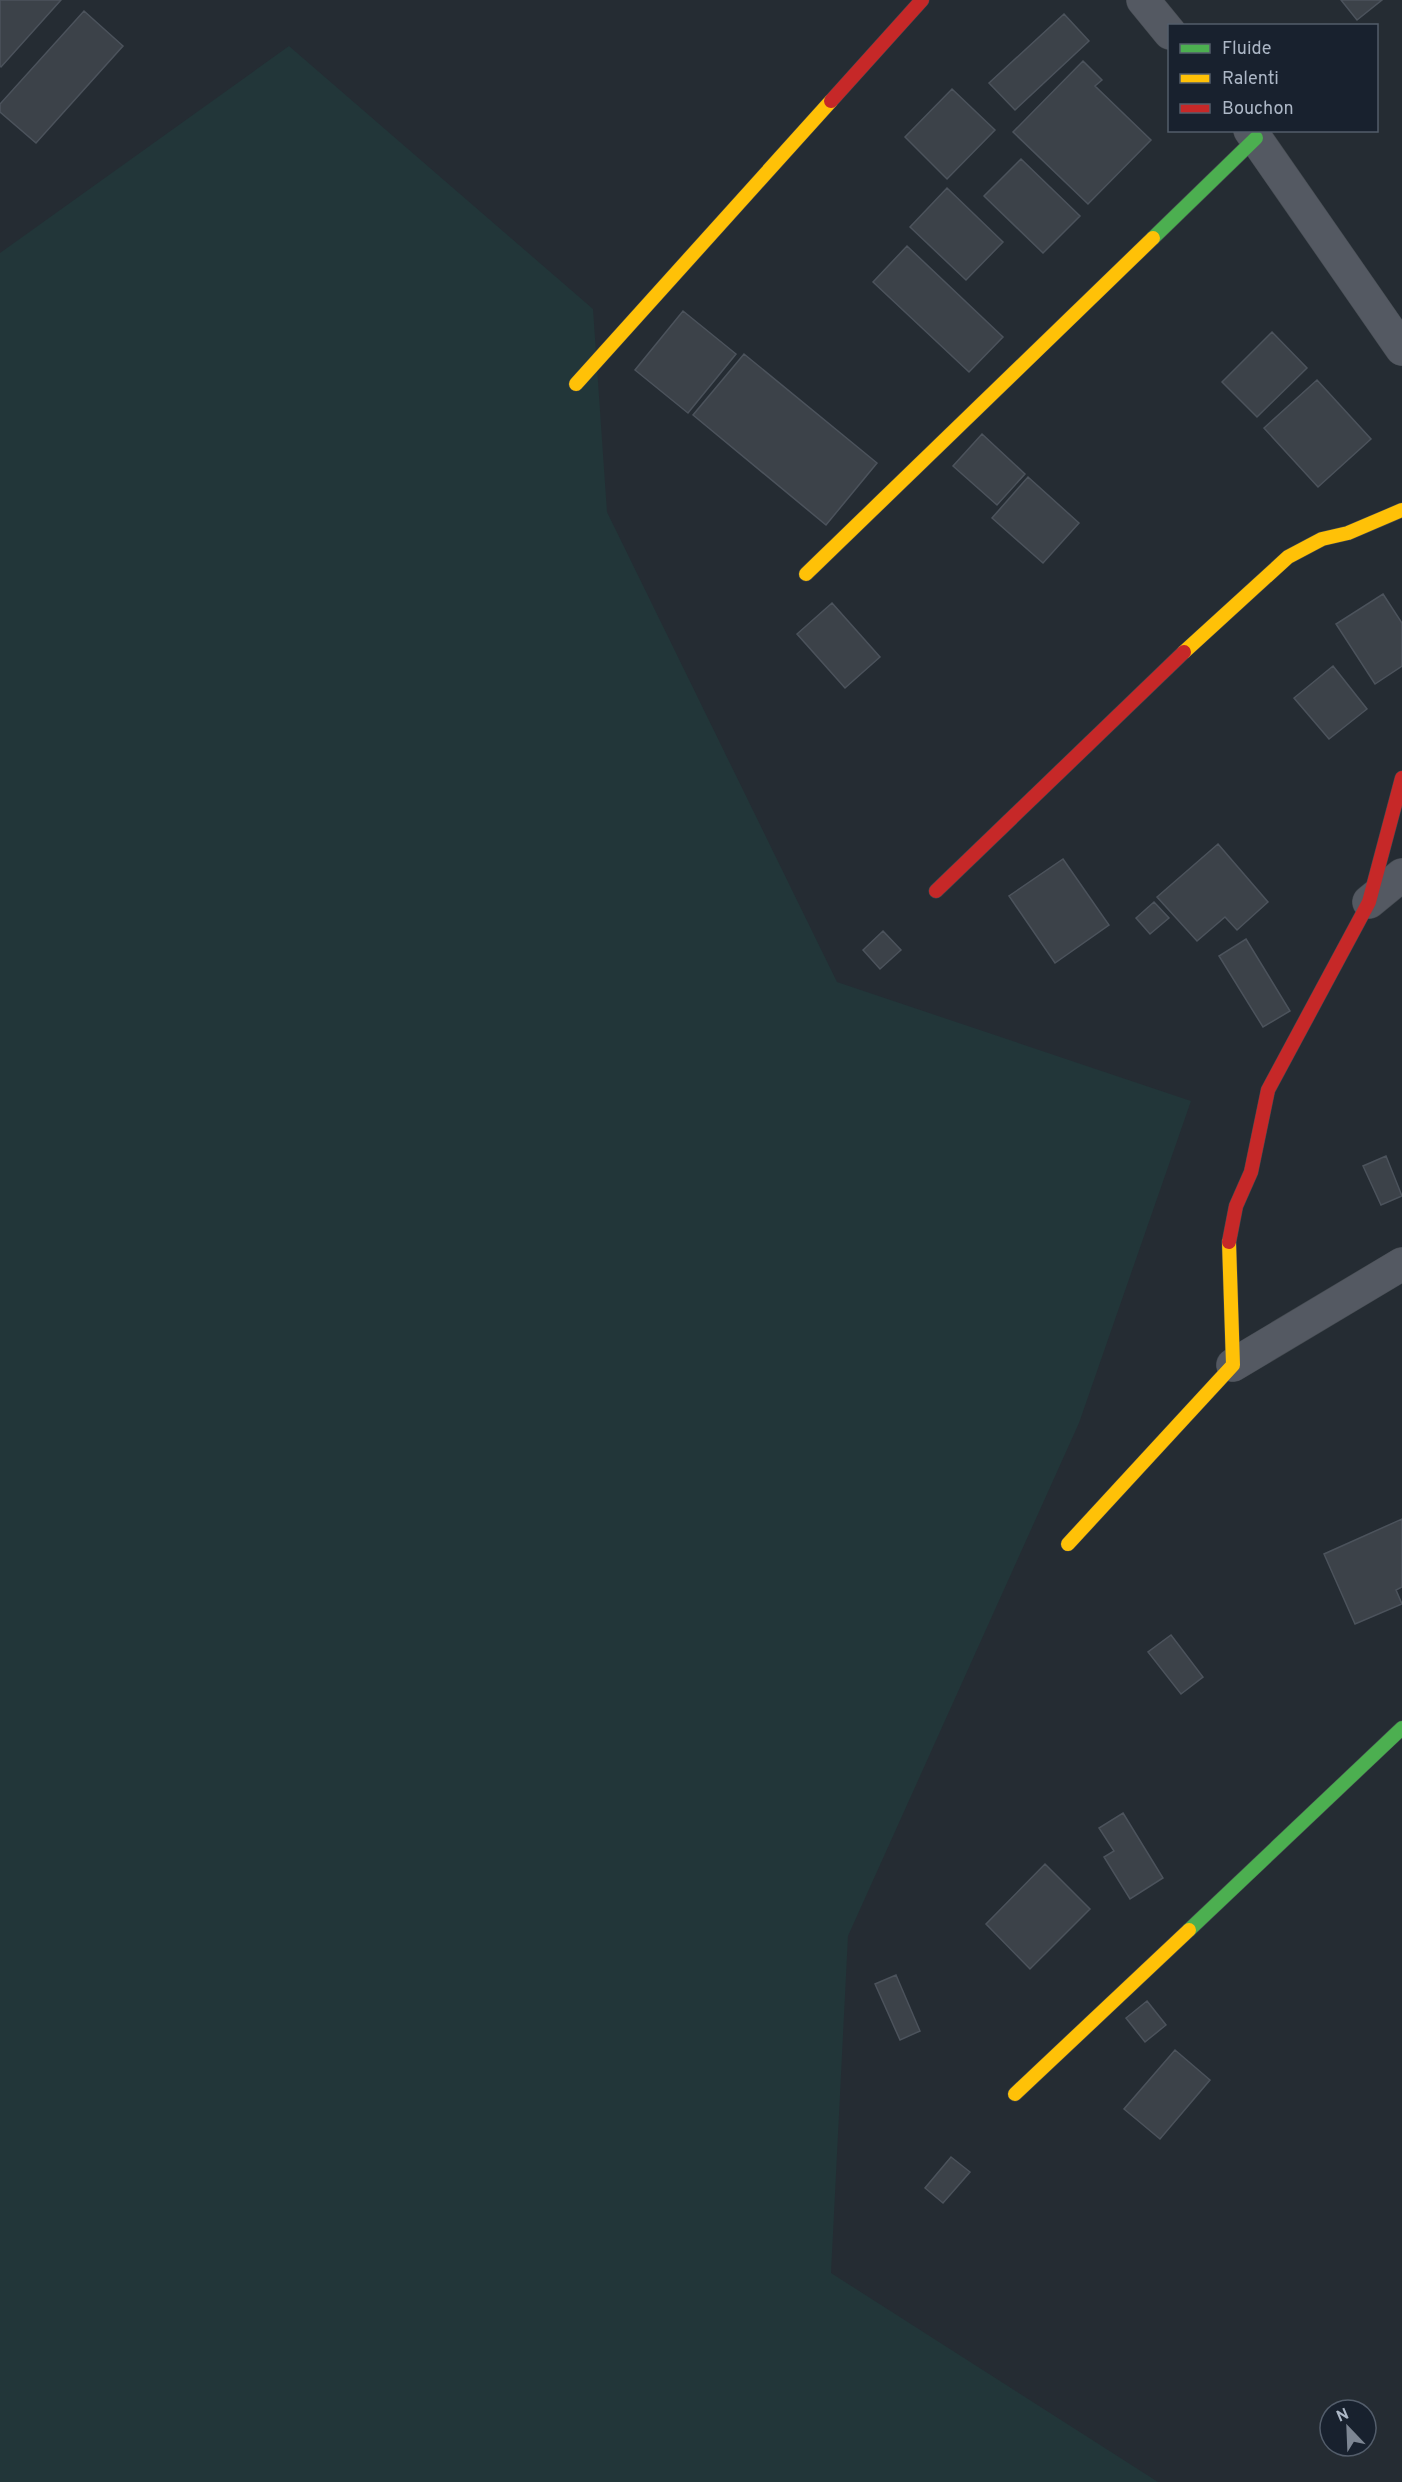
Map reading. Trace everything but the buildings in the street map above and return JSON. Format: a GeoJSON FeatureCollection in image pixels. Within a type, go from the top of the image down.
{"type":"FeatureCollection","features":[{"type":"Feature","properties":{"kind":"street"},"geometry":{"type":"LineString","coordinates":[[576,384],[922,0]]}},
{"type":"Feature","properties":{"kind":"street"},"geometry":{"type":"LineString","coordinates":[[1143,0],[1168,31]]}},
{"type":"Feature","properties":{"kind":"street"},"geometry":{"type":"LineString","coordinates":[[806,574],[1253,134],[1402,349]]}},
{"type":"Feature","properties":{"kind":"street"},"geometry":{"type":"LineString","coordinates":[[936,891],[1162,672],[1288,557],[1322,539],[1348,533],[1402,510]]}},
{"type":"Feature","properties":{"kind":"street"},"geometry":{"type":"LineString","coordinates":[[1233,1365],[1229,1239],[1236,1206],[1251,1172],[1268,1090],[1369,902],[1402,778]]}},
{"type":"Feature","properties":{"kind":"street"},"geometry":{"type":"LineString","coordinates":[[1369,902],[1402,876]]}},
{"type":"Feature","properties":{"kind":"street"},"geometry":{"type":"LineString","coordinates":[[1068,1544],[1233,1365],[1402,1264]]}},
{"type":"Feature","properties":{"kind":"street"},"geometry":{"type":"LineString","coordinates":[[1015,2094],[1402,1728]]}},
{"type":"Feature","properties":{"kind":"green space"},"geometry":{"type":"Polygon","coordinates":[[[289,46],[593,309],[607,512],[837,982],[1191,1101],[1079,1423],[848,1936],[831,2273],[1158,2482],[0,2482],[0,253],[289,46]]]}},
{"type":"Feature","properties":{"kind":"traffic: fast"},"geometry":{"type":"LineString","coordinates":[[1153,238],[1256,138]]}},
{"type":"Feature","properties":{"kind":"traffic: fast"},"geometry":{"type":"LineString","coordinates":[[1189,1930],[1402,1728]]}},
{"type":"Feature","properties":{"kind":"traffic: slow"},"geometry":{"type":"LineString","coordinates":[[576,384],[831,101]]}},
{"type":"Feature","properties":{"kind":"traffic: slow"},"geometry":{"type":"LineString","coordinates":[[806,574],[1153,238]]}},
{"type":"Feature","properties":{"kind":"traffic: slow"},"geometry":{"type":"LineString","coordinates":[[1184,652],[1288,557],[1322,539],[1348,533],[1402,510]]}},
{"type":"Feature","properties":{"kind":"traffic: slow"},"geometry":{"type":"LineString","coordinates":[[1068,1544],[1233,1365],[1229,1242]]}},
{"type":"Feature","properties":{"kind":"traffic: slow"},"geometry":{"type":"LineString","coordinates":[[1015,2094],[1189,1930]]}},
{"type":"Feature","properties":{"kind":"traffic: jam"},"geometry":{"type":"LineString","coordinates":[[831,101],[922,0]]}},
{"type":"Feature","properties":{"kind":"traffic: jam"},"geometry":{"type":"LineString","coordinates":[[936,891],[1184,652]]}},
{"type":"Feature","properties":{"kind":"traffic: jam"},"geometry":{"type":"LineString","coordinates":[[1229,1242],[1236,1206],[1251,1172],[1268,1090],[1369,902],[1402,778]]}}]}
